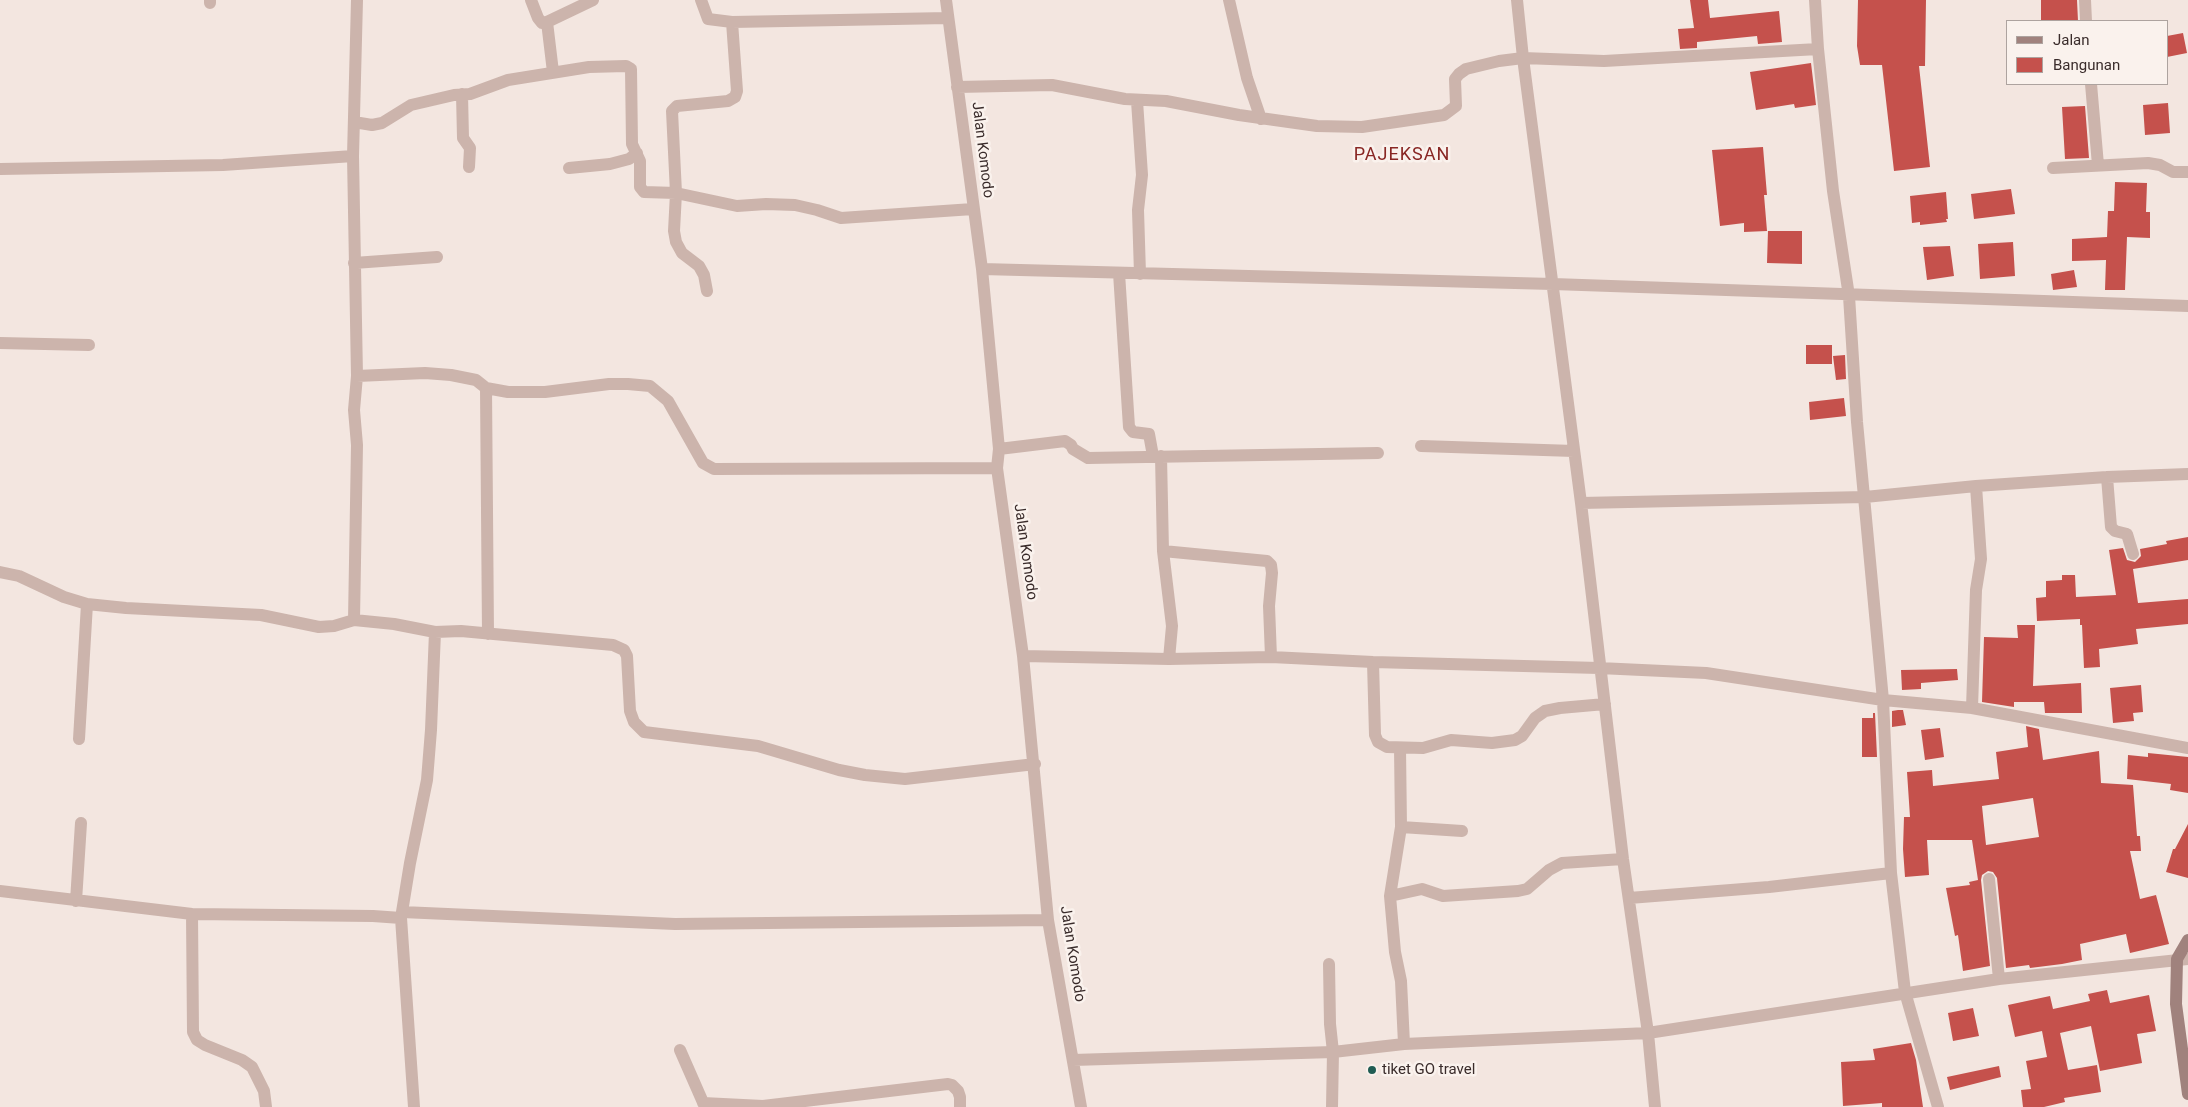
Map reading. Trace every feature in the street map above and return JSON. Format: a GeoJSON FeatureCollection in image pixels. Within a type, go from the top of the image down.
{"type":"FeatureCollection","features":[{"type":"Feature","properties":{"kind":"street"},"geometry":{"type":"LineString","coordinates":[[354,620],[357,445],[354,410],[357,376],[353,156],[358,0]]}},
{"type":"Feature","properties":{"kind":"street"},"geometry":{"type":"LineString","coordinates":[[531,0],[540,21],[547,22],[593,0]]}},
{"type":"Feature","properties":{"kind":"street"},"geometry":{"type":"LineString","coordinates":[[701,0],[708,19],[732,22],[948,18]]}},
{"type":"Feature","properties":{"kind":"street","name":"Jalan Komodo"},"geometry":{"type":"LineString","coordinates":[[946,0],[982,269],[999,449],[997,468],[1023,656],[1035,764],[1048,920],[1081,1107]]}},
{"type":"Feature","properties":{"kind":"street"},"geometry":{"type":"LineString","coordinates":[[1229,0],[1247,78],[1261,118]]}},
{"type":"Feature","properties":{"kind":"street"},"geometry":{"type":"LineString","coordinates":[[1517,0],[1581,503],[1623,859],[1648,1033],[1655,1107]]}},
{"type":"Feature","properties":{"kind":"street"},"geometry":{"type":"LineString","coordinates":[[1815,0],[1818,48],[1833,191],[1849,296],[1856,404],[1866,497],[1883,700],[1891,873],[1905,992],[1938,1107]]}},
{"type":"Feature","properties":{"kind":"street"},"geometry":{"type":"LineString","coordinates":[[2085,0],[2086,20]]}},
{"type":"Feature","properties":{"kind":"street"},"geometry":{"type":"LineString","coordinates":[[547,22],[553,72]]}},
{"type":"Feature","properties":{"kind":"street"},"geometry":{"type":"LineString","coordinates":[[707,291],[704,275],[698,266],[682,253],[676,242],[674,231],[676,193],[672,111],[677,106],[728,101],[735,97],[737,91],[732,22]]}},
{"type":"Feature","properties":{"kind":"street"},"geometry":{"type":"LineString","coordinates":[[957,87],[1052,85],[1137,101],[1166,101],[1261,118],[1317,126],[1346,127],[1444,115],[1456,106],[1455,79],[1466,69],[1499,61],[1523,58],[1604,61],[1818,48]]}},
{"type":"Feature","properties":{"kind":"street"},"geometry":{"type":"LineString","coordinates":[[354,122],[372,125],[382,123],[411,105],[488,88],[508,80],[612,65],[629,67],[632,144],[640,161],[641,190],[644,192],[676,193],[737,206],[795,205],[841,218],[973,209]]}},
{"type":"Feature","properties":{"kind":"street"},"geometry":{"type":"LineString","coordinates":[[2091,85],[2098,165]]}},
{"type":"Feature","properties":{"kind":"street"},"geometry":{"type":"LineString","coordinates":[[462,94],[463,138],[470,148],[469,167]]}},
{"type":"Feature","properties":{"kind":"street"},"geometry":{"type":"LineString","coordinates":[[1137,101],[1142,175],[1138,210],[1140,274]]}},
{"type":"Feature","properties":{"kind":"street"},"geometry":{"type":"LineString","coordinates":[[569,168],[610,164],[628,159],[636,153]]}},
{"type":"Feature","properties":{"kind":"street"},"geometry":{"type":"LineString","coordinates":[[0,169],[223,165],[353,156]]}},
{"type":"Feature","properties":{"kind":"street"},"geometry":{"type":"LineString","coordinates":[[2053,168],[2148,163],[2160,165],[2173,172],[2188,172]]}},
{"type":"Feature","properties":{"kind":"street"},"geometry":{"type":"LineString","coordinates":[[354,263],[437,256]]}},
{"type":"Feature","properties":{"kind":"street"},"geometry":{"type":"LineString","coordinates":[[982,269],[1553,284],[1849,296],[2188,306]]}},
{"type":"Feature","properties":{"kind":"street"},"geometry":{"type":"LineString","coordinates":[[1119,273],[1129,427],[1133,432],[1149,434],[1157,456],[1163,551],[1172,626],[1169,659]]}},
{"type":"Feature","properties":{"kind":"street"},"geometry":{"type":"LineString","coordinates":[[0,343],[89,345]]}},
{"type":"Feature","properties":{"kind":"street"},"geometry":{"type":"LineString","coordinates":[[357,376],[425,373],[451,375],[476,380],[486,388],[508,392],[545,392],[610,384],[650,386],[668,401],[703,463],[714,469],[997,468]]}},
{"type":"Feature","properties":{"kind":"street"},"geometry":{"type":"LineString","coordinates":[[486,388],[488,634]]}},
{"type":"Feature","properties":{"kind":"street"},"geometry":{"type":"LineString","coordinates":[[999,449],[1065,441],[1069,442],[1073,449],[1088,458],[1378,452]]}},
{"type":"Feature","properties":{"kind":"street"},"geometry":{"type":"LineString","coordinates":[[1421,446],[1574,451]]}},
{"type":"Feature","properties":{"kind":"street"},"geometry":{"type":"LineString","coordinates":[[1581,503],[1866,497],[1976,486],[2107,477],[2188,474]]}},
{"type":"Feature","properties":{"kind":"street"},"geometry":{"type":"LineString","coordinates":[[2107,477],[2111,527],[2115,532],[2127,534],[2133,554]]}},
{"type":"Feature","properties":{"kind":"street"},"geometry":{"type":"LineString","coordinates":[[1972,708],[1976,590],[1981,558],[1976,486]]}},
{"type":"Feature","properties":{"kind":"street"},"geometry":{"type":"LineString","coordinates":[[1163,551],[1267,561],[1271,565],[1272,573],[1269,606],[1271,657]]}},
{"type":"Feature","properties":{"kind":"street"},"geometry":{"type":"LineString","coordinates":[[0,572],[19,576],[64,596],[88,604],[261,616],[319,627],[334,626],[354,620],[394,624],[435,632],[461,631],[620,646],[627,656],[630,712],[638,728],[653,735],[758,746],[839,770],[905,779],[1035,764]]}},
{"type":"Feature","properties":{"kind":"street"},"geometry":{"type":"LineString","coordinates":[[79,739],[88,604]]}},
{"type":"Feature","properties":{"kind":"street"},"geometry":{"type":"LineString","coordinates":[[414,1107],[401,915],[426,780],[431,730],[435,632]]}},
{"type":"Feature","properties":{"kind":"street"},"geometry":{"type":"LineString","coordinates":[[1023,656],[1169,659],[1271,657],[1706,673],[1883,700],[1972,708],[2188,748]]}},
{"type":"Feature","properties":{"kind":"street"},"geometry":{"type":"LineString","coordinates":[[1373,662],[1375,735],[1378,742],[1400,748],[1423,748],[1452,740],[1492,743],[1514,740],[1522,736],[1535,718],[1545,711],[1605,704]]}},
{"type":"Feature","properties":{"kind":"street"},"geometry":{"type":"LineString","coordinates":[[1400,748],[1401,826],[1390,896],[1395,952],[1401,982],[1404,1044]]}},
{"type":"Feature","properties":{"kind":"street"},"geometry":{"type":"LineString","coordinates":[[76,900],[81,824]]}},
{"type":"Feature","properties":{"kind":"street"},"geometry":{"type":"LineString","coordinates":[[1401,826],[1462,831]]}},
{"type":"Feature","properties":{"kind":"street"},"geometry":{"type":"LineString","coordinates":[[1390,896],[1422,889],[1443,896],[1518,892],[1527,889],[1549,870],[1562,863],[1623,859]]}},
{"type":"Feature","properties":{"kind":"street"},"geometry":{"type":"LineString","coordinates":[[1629,898],[1769,887],[1891,873]]}},
{"type":"Feature","properties":{"kind":"street"},"geometry":{"type":"LineString","coordinates":[[1989,879],[1999,979]]}},
{"type":"Feature","properties":{"kind":"street"},"geometry":{"type":"LineString","coordinates":[[0,891],[192,914],[401,915],[674,924],[1048,920]]}},
{"type":"Feature","properties":{"kind":"street"},"geometry":{"type":"LineString","coordinates":[[192,914],[193,1032],[197,1040],[205,1045],[242,1060],[252,1067],[264,1091],[266,1107]]}},
{"type":"Feature","properties":{"kind":"street"},"geometry":{"type":"LineString","coordinates":[[2188,940],[2176,1004],[2188,1094]]}},
{"type":"Feature","properties":{"kind":"street"},"geometry":{"type":"LineString","coordinates":[[1073,1060],[1333,1052],[1404,1044],[1648,1033],[1905,992],[1999,979],[2183,959]]}},
{"type":"Feature","properties":{"kind":"street"},"geometry":{"type":"LineString","coordinates":[[1329,964],[1330,1024],[1333,1052],[1332,1107]]}},
{"type":"Feature","properties":{"kind":"street"},"geometry":{"type":"LineString","coordinates":[[680,1050],[704,1105],[763,1106],[948,1084],[952,1085],[958,1092],[960,1107]]}},
{"type":"Feature","properties":{"kind":"building"},"geometry":{"type":"Polygon","coordinates":[[[1690,0],[1708,0],[1710,18],[1779,11],[1782,42],[1758,44],[1757,36],[1697,42],[1697,48],[1680,49],[1678,29],[1694,28],[1690,0]]]}},
{"type":"Feature","properties":{"kind":"building"},"geometry":{"type":"Polygon","coordinates":[[[1858,0],[1926,0],[1925,66],[1919,66],[1930,167],[1894,171],[1882,65],[1860,65],[1857,46],[1858,0]]]}},
{"type":"Feature","properties":{"kind":"building"},"geometry":{"type":"Polygon","coordinates":[[[2041,0],[2077,0],[2078,20],[2041,20],[2041,0]]]}},
{"type":"Feature","properties":{"kind":"building"},"geometry":{"type":"Polygon","coordinates":[[[2183,33],[2187,53],[2168,57],[2168,36],[2183,33]]]}},
{"type":"Feature","properties":{"kind":"building"},"geometry":{"type":"Polygon","coordinates":[[[1811,63],[1816,105],[1795,108],[1794,104],[1756,110],[1750,72],[1811,63]]]}},
{"type":"Feature","properties":{"kind":"building"},"geometry":{"type":"Polygon","coordinates":[[[2168,103],[2170,133],[2145,135],[2143,105],[2168,103]]]}},
{"type":"Feature","properties":{"kind":"building"},"geometry":{"type":"Polygon","coordinates":[[[2085,106],[2089,158],[2065,159],[2062,107],[2085,106]]]}},
{"type":"Feature","properties":{"kind":"building"},"geometry":{"type":"Polygon","coordinates":[[[1763,147],[1767,195],[1764,195],[1767,231],[1744,232],[1744,223],[1720,226],[1712,150],[1763,147]]]}},
{"type":"Feature","properties":{"kind":"building"},"geometry":{"type":"Polygon","coordinates":[[[2115,182],[2147,183],[2146,212],[2150,212],[2150,238],[2127,237],[2125,290],[2105,290],[2106,260],[2072,261],[2072,239],[2107,237],[2108,211],[2114,211],[2115,182]]]}},
{"type":"Feature","properties":{"kind":"building"},"geometry":{"type":"Polygon","coordinates":[[[2011,189],[2015,214],[1974,219],[1971,194],[2011,189]]]}},
{"type":"Feature","properties":{"kind":"building"},"geometry":{"type":"Polygon","coordinates":[[[1946,192],[1947,222],[1920,225],[1920,222],[1912,223],[1910,196],[1946,192]]]}},
{"type":"Feature","properties":{"kind":"building"},"geometry":{"type":"Polygon","coordinates":[[[1768,231],[1802,231],[1802,264],[1767,263],[1768,231]]]}},
{"type":"Feature","properties":{"kind":"building"},"geometry":{"type":"Polygon","coordinates":[[[2013,242],[2015,276],[1980,279],[1978,244],[2013,242]]]}},
{"type":"Feature","properties":{"kind":"building"},"geometry":{"type":"Polygon","coordinates":[[[1950,246],[1954,276],[1927,280],[1923,247],[1950,246]]]}},
{"type":"Feature","properties":{"kind":"building"},"geometry":{"type":"Polygon","coordinates":[[[2074,270],[2077,287],[2053,290],[2051,274],[2074,270]]]}},
{"type":"Feature","properties":{"kind":"building"},"geometry":{"type":"Polygon","coordinates":[[[1806,345],[1832,345],[1832,364],[1806,364],[1806,345]]]}},
{"type":"Feature","properties":{"kind":"building"},"geometry":{"type":"Polygon","coordinates":[[[1845,355],[1846,379],[1836,380],[1833,356],[1845,355]]]}},
{"type":"Feature","properties":{"kind":"building"},"geometry":{"type":"Polygon","coordinates":[[[1844,398],[1846,416],[1810,420],[1809,402],[1844,398]]]}},
{"type":"Feature","properties":{"kind":"building"},"geometry":{"type":"Polygon","coordinates":[[[2188,537],[2188,560],[2133,569],[2138,603],[2188,599],[2188,624],[2136,629],[2138,644],[2099,649],[2100,667],[2084,668],[2082,625],[2080,625],[2080,619],[2037,621],[2036,598],[2046,597],[2046,581],[2062,580],[2062,575],[2075,575],[2076,597],[2116,595],[2109,550],[2123,548],[2127,560],[2135,562],[2141,556],[2140,549],[2167,544],[2166,541],[2188,537]]]}},
{"type":"Feature","properties":{"kind":"building"},"geometry":{"type":"Polygon","coordinates":[[[2017,625],[2035,625],[2033,686],[2081,683],[2082,713],[2045,713],[2044,702],[2014,702],[2014,707],[1982,702],[1984,637],[2018,638],[2017,625]]]}},
{"type":"Feature","properties":{"kind":"building"},"geometry":{"type":"Polygon","coordinates":[[[1957,669],[1958,680],[1921,683],[1921,689],[1902,690],[1901,670],[1957,669]]]}},
{"type":"Feature","properties":{"kind":"building"},"geometry":{"type":"Polygon","coordinates":[[[2141,685],[2143,712],[2133,713],[2134,721],[2113,723],[2110,688],[2141,685]]]}},
{"type":"Feature","properties":{"kind":"building"},"geometry":{"type":"Polygon","coordinates":[[[1903,710],[1906,725],[1892,727],[1892,711],[1903,710]]]}},
{"type":"Feature","properties":{"kind":"building"},"geometry":{"type":"Polygon","coordinates":[[[1873,713],[1875,713],[1877,757],[1862,757],[1862,718],[1873,718],[1873,713]]]}},
{"type":"Feature","properties":{"kind":"building"},"geometry":{"type":"Polygon","coordinates":[[[2026,726],[2039,729],[2043,760],[2099,751],[2101,783],[2133,785],[2137,836],[2140,836],[2141,851],[2130,851],[2140,899],[2156,895],[2169,944],[2130,953],[2126,934],[2080,944],[2082,960],[2030,968],[2029,965],[2006,968],[1997,878],[1993,872],[1988,871],[1982,875],[1981,880],[1990,966],[1963,971],[1958,935],[1955,936],[1946,888],[1970,885],[1969,882],[1978,880],[1972,840],[1927,840],[1929,875],[1905,877],[1903,849],[1904,817],[1910,817],[1907,772],[1932,770],[1933,786],[1999,779],[1996,752],[2028,747],[2026,726]],[[2033,798],[1982,806],[1986,845],[2039,837],[2033,798]]]}},
{"type":"Feature","properties":{"kind":"building"},"geometry":{"type":"Polygon","coordinates":[[[1940,728],[1944,757],[1925,760],[1921,730],[1940,728]]]}},
{"type":"Feature","properties":{"kind":"building"},"geometry":{"type":"Polygon","coordinates":[[[2148,753],[2188,757],[2188,793],[2170,790],[2171,784],[2127,779],[2128,755],[2148,757],[2148,753]]]}},
{"type":"Feature","properties":{"kind":"building"},"geometry":{"type":"Polygon","coordinates":[[[2188,824],[2188,878],[2166,872],[2173,849],[2175,849],[2188,824]]]}},
{"type":"Feature","properties":{"kind":"building"},"geometry":{"type":"Polygon","coordinates":[[[2107,990],[2110,1003],[2149,995],[2156,1031],[2137,1034],[2142,1063],[2100,1071],[2091,1026],[2060,1033],[2068,1070],[2097,1065],[2101,1092],[2064,1098],[2065,1102],[2044,1107],[2023,1107],[2021,1090],[2031,1089],[2026,1061],[2047,1057],[2042,1031],[2015,1037],[2008,1005],[2050,996],[2053,1009],[2090,1001],[2088,994],[2107,990]]]}},
{"type":"Feature","properties":{"kind":"building"},"geometry":{"type":"Polygon","coordinates":[[[1973,1008],[1979,1036],[1953,1041],[1948,1013],[1973,1008]]]}},
{"type":"Feature","properties":{"kind":"building"},"geometry":{"type":"Polygon","coordinates":[[[1911,1043],[1916,1060],[1923,1107],[1882,1107],[1882,1103],[1843,1106],[1841,1062],[1875,1060],[1873,1049],[1911,1043]]]}},
{"type":"Feature","properties":{"kind":"building"},"geometry":{"type":"Polygon","coordinates":[[[1999,1066],[2001,1077],[1950,1090],[1947,1077],[1999,1066]]]}},
{"type":"Feature","properties":{"kind":"place","name":"tiket GO travel"},"geometry":{"type":"Point","coordinates":[1372,1070]}},
{"type":"Feature","properties":{"kind":"district","name":"PAJEKSAN"},"geometry":{"type":"Point","coordinates":[1402,155]}}]}
